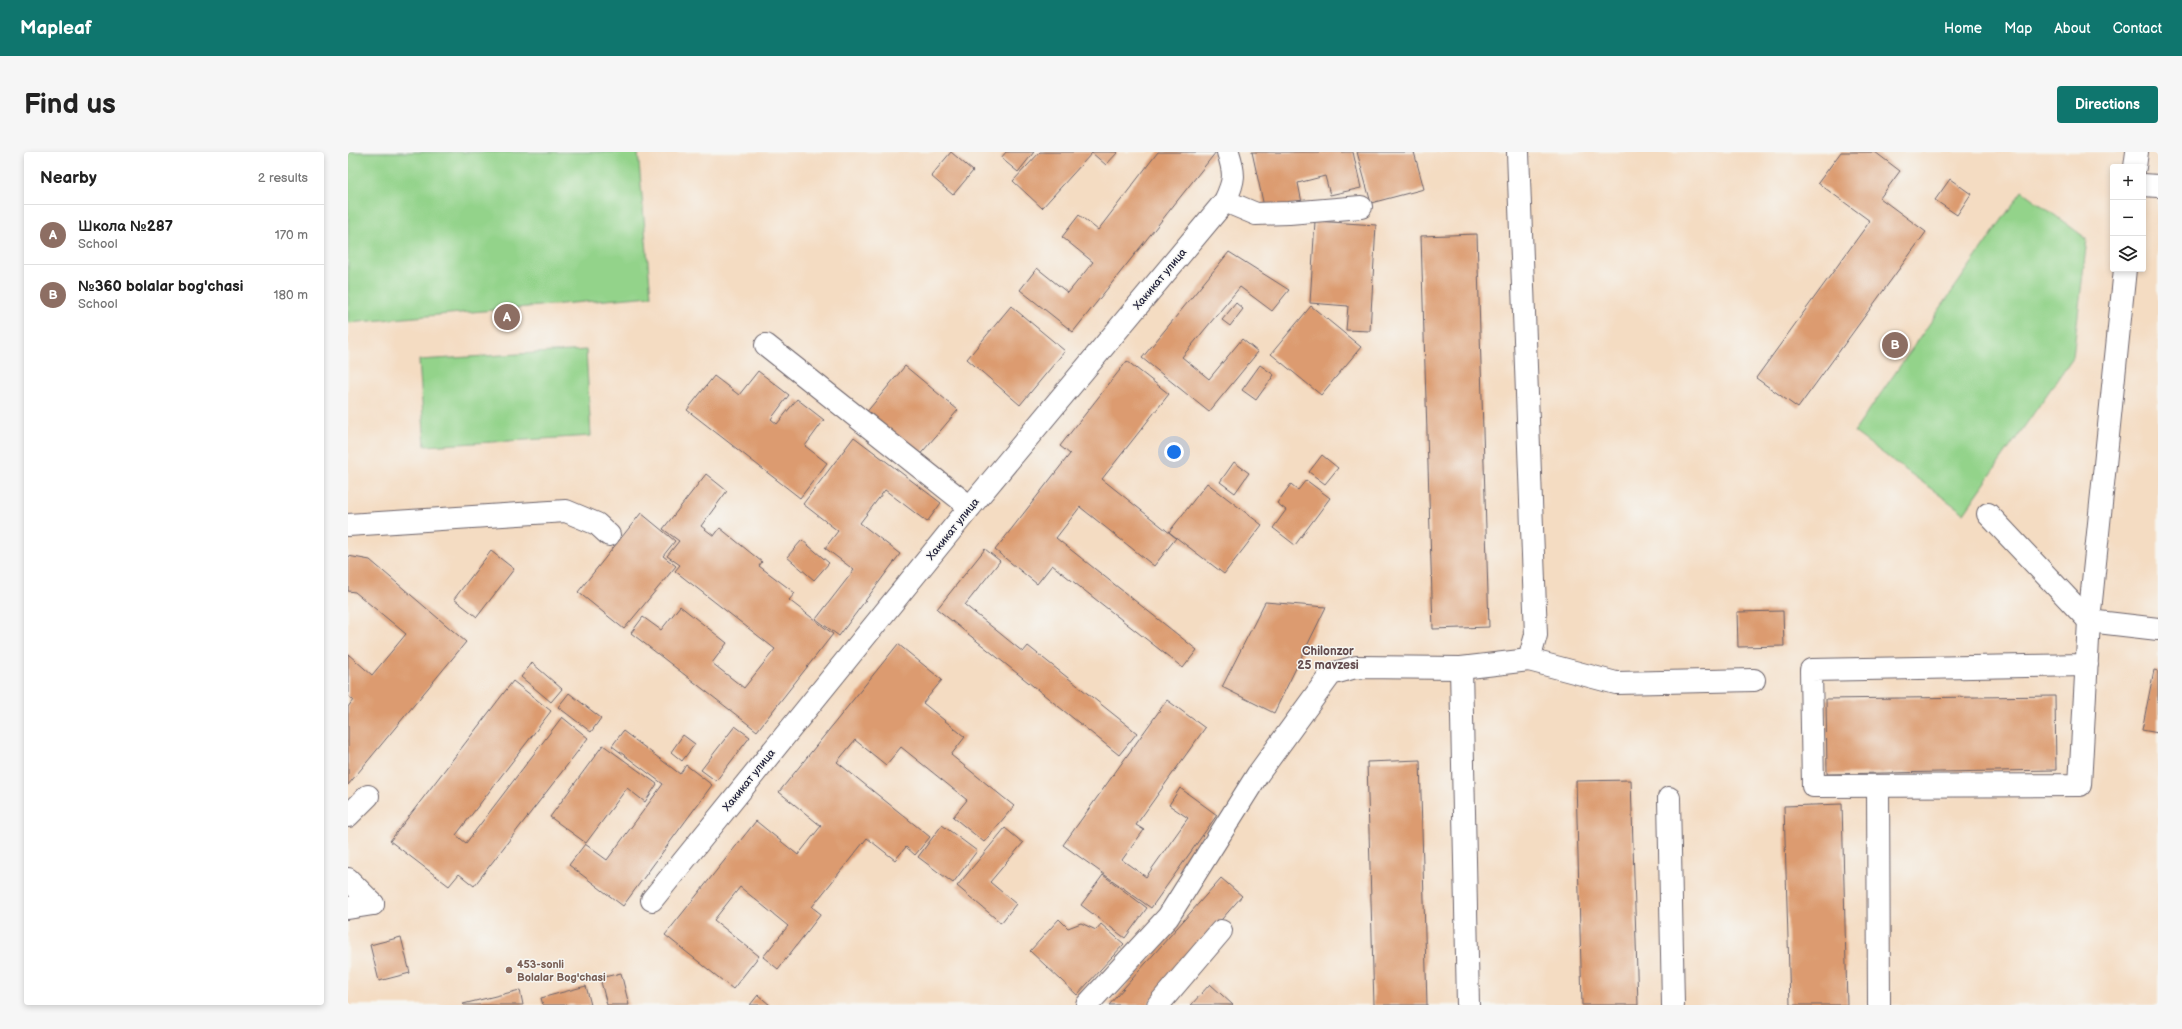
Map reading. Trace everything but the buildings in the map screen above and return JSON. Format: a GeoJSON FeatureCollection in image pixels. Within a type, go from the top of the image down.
{"type":"FeatureCollection","features":[{"type":"Feature","properties":{"kind":"street","name":"Хакикат улица"},"geometry":{"type":"LineString","coordinates":[[652,900],[970,507],[1225,201],[1233,185],[1234,171],[1228,152]]}},
{"type":"Feature","properties":{"kind":"street"},"geometry":{"type":"LineString","coordinates":[[1518,152],[1536,635],[1529,660]]}},
{"type":"Feature","properties":{"kind":"street"},"geometry":{"type":"LineString","coordinates":[[2135,164],[2137,152]]}},
{"type":"Feature","properties":{"kind":"street"},"geometry":{"type":"LineString","coordinates":[[2146,185],[2158,186]]}},
{"type":"Feature","properties":{"kind":"street"},"geometry":{"type":"LineString","coordinates":[[1225,201],[1256,214],[1361,207]]}},
{"type":"Feature","properties":{"kind":"street"},"geometry":{"type":"LineString","coordinates":[[2087,665],[1810,670],[1813,786],[2080,786],[2087,665],[2089,621],[2125,272]]}},
{"type":"Feature","properties":{"kind":"street"},"geometry":{"type":"LineString","coordinates":[[766,345],[970,507]]}},
{"type":"Feature","properties":{"kind":"street"},"geometry":{"type":"LineString","coordinates":[[348,525],[566,511],[597,524],[609,535]]}},
{"type":"Feature","properties":{"kind":"street"},"geometry":{"type":"LineString","coordinates":[[1988,514],[2089,621],[2158,629]]}},
{"type":"Feature","properties":{"kind":"street"},"geometry":{"type":"LineString","coordinates":[[1087,1005],[1168,917],[1258,774],[1331,674],[1356,667],[1461,668],[1529,660],[1616,682],[1754,680]]}},
{"type":"Feature","properties":{"kind":"street"},"geometry":{"type":"LineString","coordinates":[[1461,668],[1468,1005]]}},
{"type":"Feature","properties":{"kind":"street"},"geometry":{"type":"LineString","coordinates":[[1878,786],[1879,1005]]}},
{"type":"Feature","properties":{"kind":"street"},"geometry":{"type":"LineString","coordinates":[[348,816],[368,796]]}},
{"type":"Feature","properties":{"kind":"street"},"geometry":{"type":"LineString","coordinates":[[1669,798],[1673,1005]]}},
{"type":"Feature","properties":{"kind":"street"},"geometry":{"type":"LineString","coordinates":[[348,879],[373,904],[348,908]]}},
{"type":"Feature","properties":{"kind":"street"},"geometry":{"type":"LineString","coordinates":[[1158,1005],[1221,931]]}},
{"type":"Feature","properties":{"kind":"green space"},"geometry":{"type":"Polygon","coordinates":[[[348,152],[638,152],[651,296],[348,323],[348,152]]]}},
{"type":"Feature","properties":{"kind":"green space"},"geometry":{"type":"Polygon","coordinates":[[[2022,191],[2087,239],[2073,357],[1964,513],[1854,432],[2022,191]]]}},
{"type":"Feature","properties":{"kind":"green space"},"geometry":{"type":"Polygon","coordinates":[[[586,350],[591,436],[425,446],[419,360],[586,350]]]}},
{"type":"Feature","properties":{"kind":"place","name":"Школа №287"},"geometry":{"type":"Point","coordinates":[507,317]}},
{"type":"Feature","properties":{"kind":"place","name":"№360 bolalar bog'chasi"},"geometry":{"type":"Point","coordinates":[1895,345]}},
{"type":"Feature","properties":{"kind":"place","name":"453-sonli Bolalar Bog'chasi"},"geometry":{"type":"Point","coordinates":[509,970]}},
{"type":"Feature","properties":{"kind":"district","name":"Chilonzor 25 mavzesi"},"geometry":{"type":"Point","coordinates":[1328,658]}}]}
